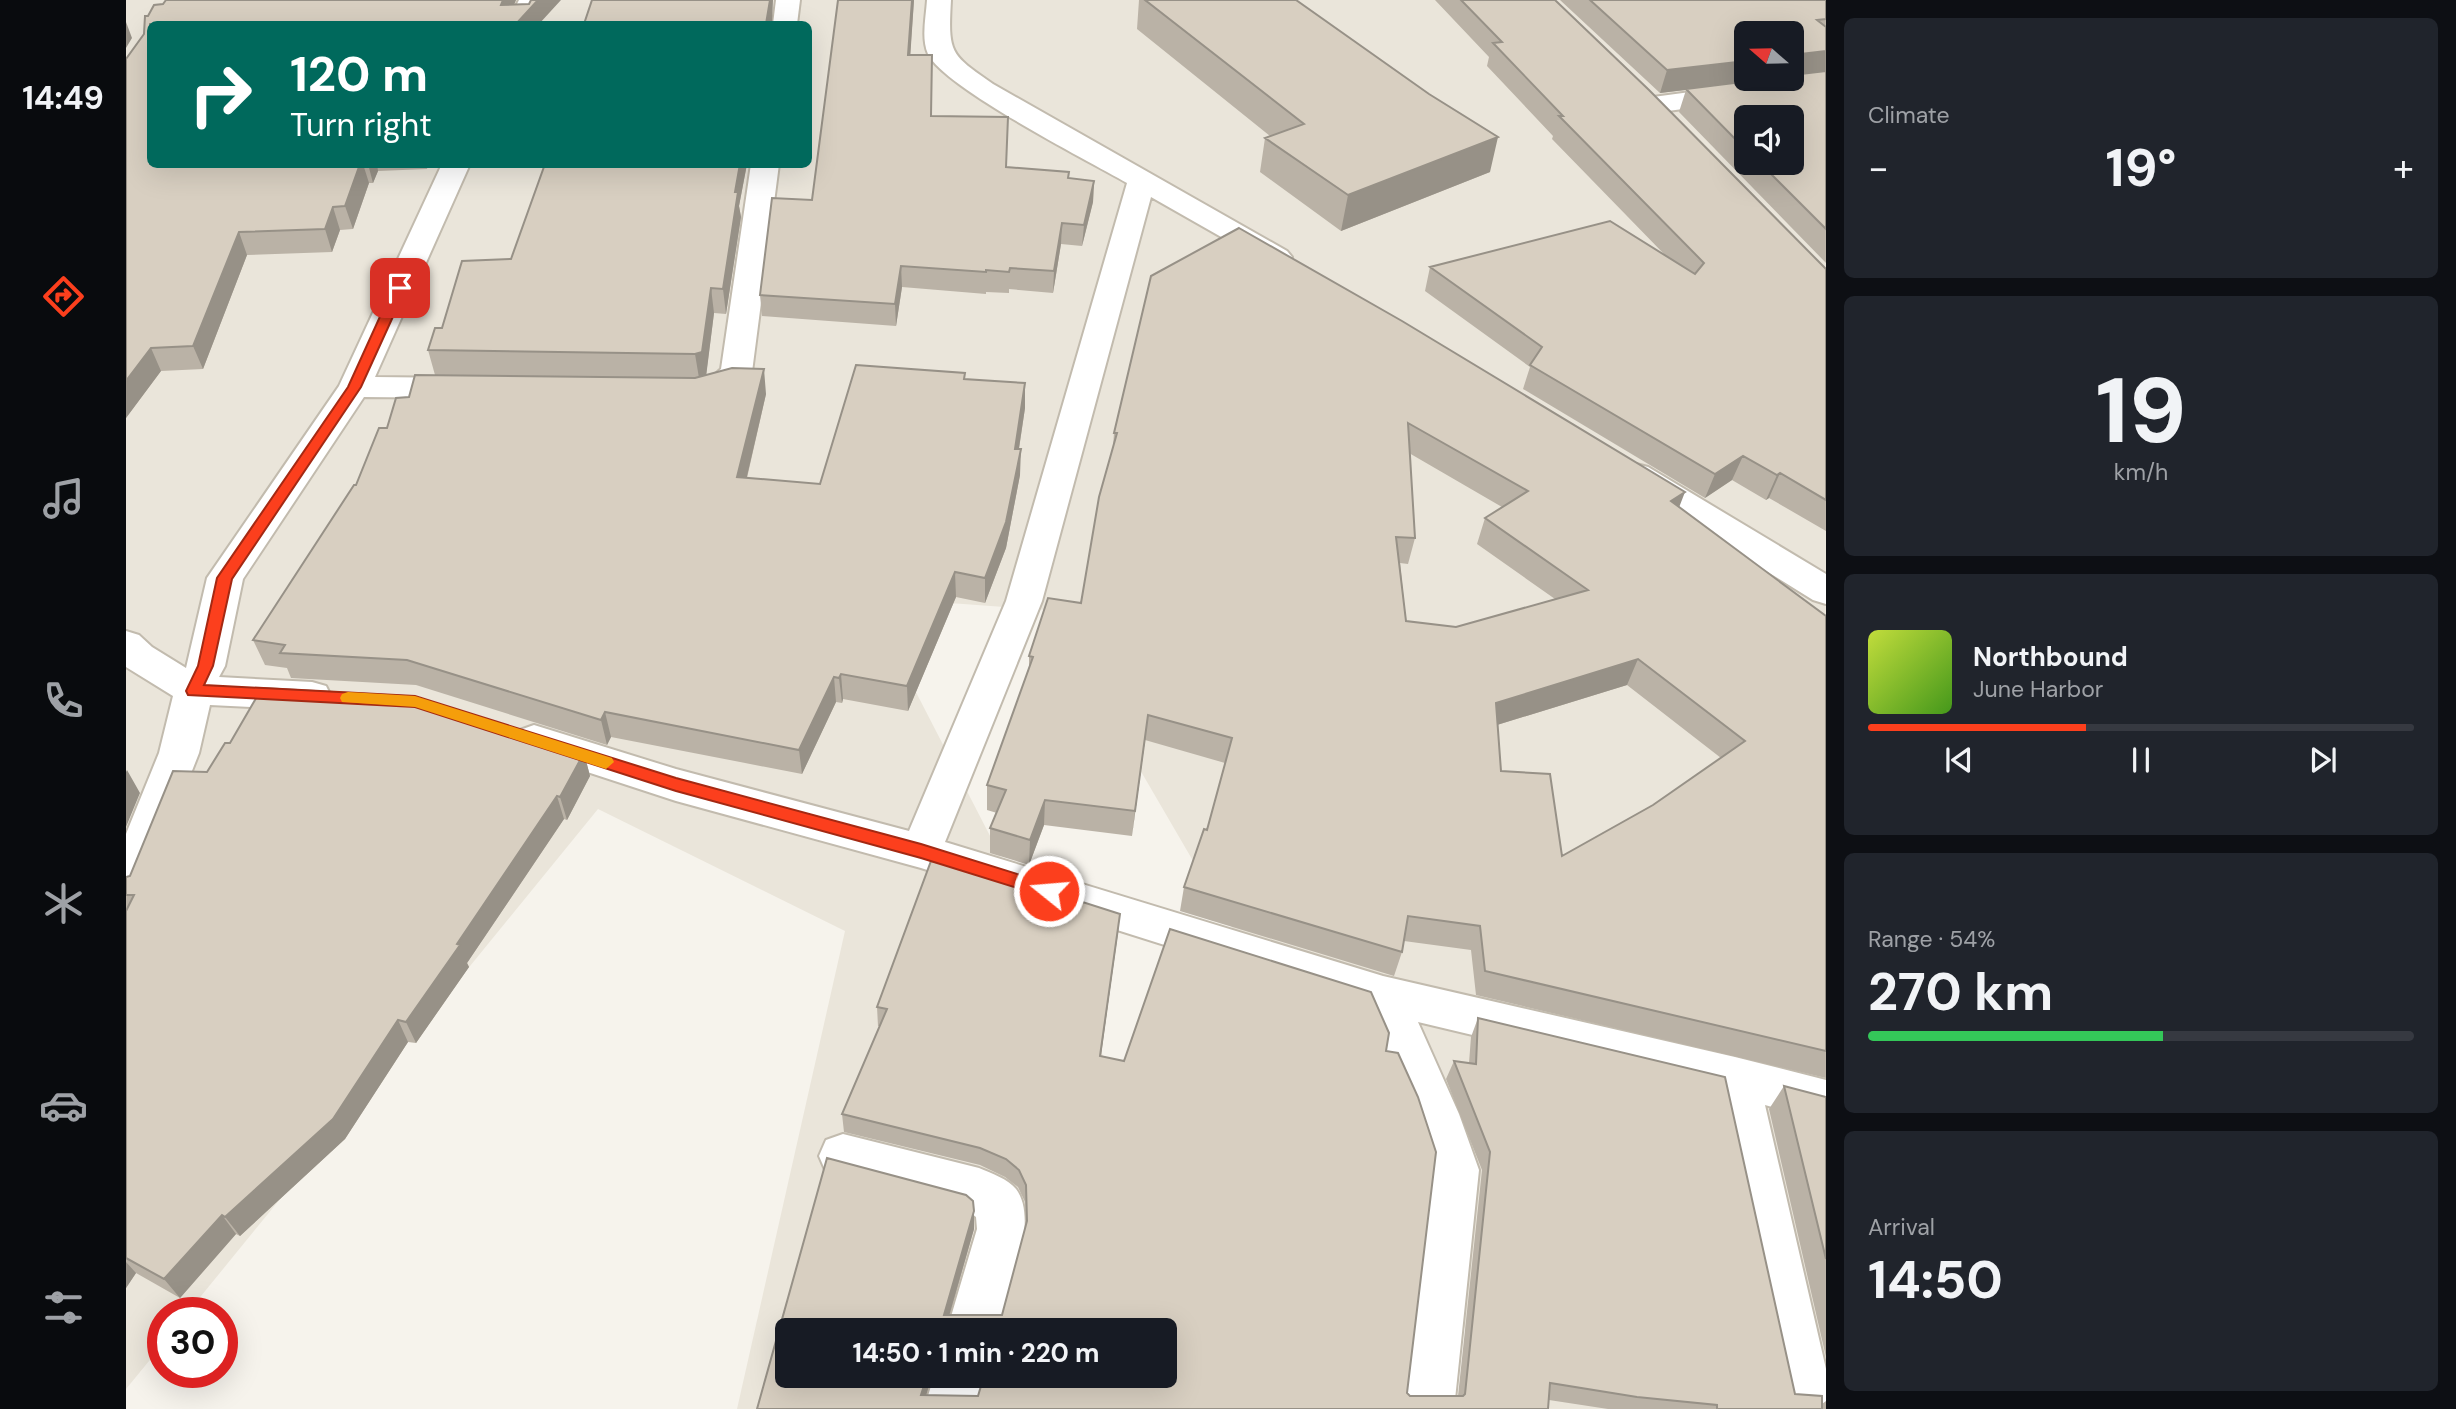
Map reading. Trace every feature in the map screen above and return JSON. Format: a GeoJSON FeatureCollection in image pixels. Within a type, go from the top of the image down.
{"type":"FeatureCollection","features":[{"type":"Feature","properties":{"kind":"street"},"geometry":{"type":"LineString","coordinates":[[520,21],[531,0]]}},
{"type":"Feature","properties":{"kind":"street"},"geometry":{"type":"LineString","coordinates":[[785,21],[788,0]]}},
{"type":"Feature","properties":{"kind":"street"},"geometry":{"type":"LineString","coordinates":[[939,0],[936,40],[940,58],[984,90],[1306,275]]}},
{"type":"Feature","properties":{"kind":"street"},"geometry":{"type":"LineString","coordinates":[[1653,105],[1826,82]]}},
{"type":"Feature","properties":{"kind":"street"},"geometry":{"type":"LineString","coordinates":[[1634,86],[1672,125]]}},
{"type":"Feature","properties":{"kind":"street"},"geometry":{"type":"LineString","coordinates":[[126,885],[179,753],[194,691],[205,666],[225,578],[355,387],[454,168]]}},
{"type":"Feature","properties":{"kind":"street"},"geometry":{"type":"LineString","coordinates":[[658,390],[699,391],[722,385],[736,372],[764,168]]}},
{"type":"Feature","properties":{"kind":"street"},"geometry":{"type":"LineString","coordinates":[[921,851],[1024,601],[1142,179]]}},
{"type":"Feature","properties":{"kind":"street"},"geometry":{"type":"LineString","coordinates":[[355,387],[492,388]]}},
{"type":"Feature","properties":{"kind":"street"},"geometry":{"type":"LineString","coordinates":[[1614,461],[1826,590]]}},
{"type":"Feature","properties":{"kind":"street"},"geometry":{"type":"LineString","coordinates":[[126,644],[139,657],[194,691],[346,698]]}},
{"type":"Feature","properties":{"kind":"street"},"geometry":{"type":"LineString","coordinates":[[506,731],[676,785],[921,851],[1383,995],[1735,1077],[1826,1101]]}},
{"type":"Feature","properties":{"kind":"street"},"geometry":{"type":"LineString","coordinates":[[1383,995],[1436,1114],[1455,1170],[1428,1409]]}},
{"type":"Feature","properties":{"kind":"street"},"geometry":{"type":"LineString","coordinates":[[1735,1077],[1814,1403]]}},
{"type":"Feature","properties":{"kind":"street"},"geometry":{"type":"LineString","coordinates":[[843,1156],[979,1191],[999,1205],[1002,1229],[976,1318]]}},
{"type":"Feature","properties":{"kind":"street"},"geometry":{"type":"LineString","coordinates":[[950,1409],[956,1388]]}},
{"type":"Feature","properties":{"kind":"shaded area"},"geometry":{"type":"Polygon","coordinates":[[[126,0],[1770,0],[1794,21],[1734,21],[1734,91],[1804,91],[1804,30],[1826,50],[1826,1409],[1512,1409],[1047,610],[867,597],[1285,1409],[737,1409],[845,931],[598,809],[200,1297],[147,1297],[147,1363],[126,1389],[126,0]]]}},
{"type":"Feature","properties":{"kind":"building"},"geometry":{"type":"Polygon","coordinates":[[[166,0],[503,0],[501,5],[529,4],[531,0],[538,0],[519,21],[147,21],[147,168],[359,168],[345,206],[333,207],[325,229],[239,232],[193,346],[151,348],[126,381],[126,59],[144,34],[145,16],[148,16],[154,5],[163,4],[166,0]]]}},
{"type":"Feature","properties":{"kind":"building"},"geometry":{"type":"Polygon","coordinates":[[[592,0],[770,0],[766,21],[585,21],[592,0]]]}},
{"type":"Feature","properties":{"kind":"building"},"geometry":{"type":"Polygon","coordinates":[[[838,0],[912,0],[908,55],[932,55],[931,116],[1008,117],[1006,167],[1069,172],[1068,178],[1094,181],[1084,225],[1062,223],[1054,271],[1010,268],[1009,272],[986,272],[901,266],[895,304],[760,295],[772,198],[812,200],[838,0]]]}},
{"type":"Feature","properties":{"kind":"building"},"geometry":{"type":"Polygon","coordinates":[[[1145,0],[1296,0],[1429,94],[1498,137],[1348,195],[1265,138],[1304,124],[1145,0]]]}},
{"type":"Feature","properties":{"kind":"building"},"geometry":{"type":"Polygon","coordinates":[[[1461,0],[1555,0],[1649,90],[1826,269],[1826,500],[1780,473],[1777,475],[1743,456],[1715,474],[1530,365],[1542,347],[1430,267],[1610,221],[1695,274],[1704,263],[1559,116],[1563,116],[1493,43],[1502,42],[1461,0]]]}},
{"type":"Feature","properties":{"kind":"building"},"geometry":{"type":"Polygon","coordinates":[[[1590,0],[1826,0],[1826,19],[1817,20],[1826,27],[1826,51],[1804,54],[1804,21],[1734,21],[1734,62],[1667,70],[1590,0]]]}},
{"type":"Feature","properties":{"kind":"building"},"geometry":{"type":"Polygon","coordinates":[[[1826,71],[1826,229],[1772,175],[1804,175],[1804,105],[1734,105],[1734,138],[1686,89],[1734,83],[1734,91],[1804,91],[1804,74],[1826,71]]]}},
{"type":"Feature","properties":{"kind":"building"},"geometry":{"type":"Polygon","coordinates":[[[544,168],[739,168],[723,289],[711,288],[702,352],[428,350],[435,328],[442,328],[462,261],[511,259],[544,168]]]}},
{"type":"Feature","properties":{"kind":"building"},"geometry":{"type":"Polygon","coordinates":[[[1239,228],[1402,321],[1685,492],[1671,501],[1826,616],[1826,1051],[1485,971],[1480,926],[1408,916],[1402,952],[1184,887],[1204,829],[1207,830],[1232,738],[1148,715],[1135,811],[1045,800],[1030,840],[990,828],[1006,790],[987,785],[1033,657],[1029,656],[1048,598],[1081,603],[1099,497],[1117,433],[1114,433],[1151,276],[1239,228]],[[1408,423],[1415,538],[1396,537],[1406,621],[1456,627],[1588,590],[1485,518],[1528,491],[1408,423]],[[1638,659],[1496,703],[1501,771],[1550,774],[1562,856],[1653,805],[1745,741],[1638,659]]]}},
{"type":"Feature","properties":{"kind":"building"},"geometry":{"type":"Polygon","coordinates":[[[856,365],[965,373],[964,379],[1025,383],[1015,449],[1021,449],[1006,522],[985,578],[955,572],[907,686],[841,674],[839,678],[834,677],[799,750],[605,712],[601,720],[407,660],[280,653],[285,645],[253,640],[356,485],[379,428],[387,428],[396,398],[409,397],[415,375],[695,378],[732,368],[764,369],[737,477],[820,484],[856,365]]]}},
{"type":"Feature","properties":{"kind":"building"},"geometry":{"type":"Polygon","coordinates":[[[262,688],[405,696],[584,753],[560,797],[557,796],[457,944],[460,945],[406,1022],[398,1020],[333,1119],[225,1217],[222,1215],[164,1279],[126,1258],[126,911],[134,895],[126,895],[126,877],[130,876],[173,771],[207,772],[225,743],[230,743],[262,688]]]}},
{"type":"Feature","properties":{"kind":"building"},"geometry":{"type":"Polygon","coordinates":[[[931,861],[975,871],[976,868],[1120,914],[1100,1056],[1124,1061],[1170,929],[1371,992],[1389,1033],[1386,1051],[1398,1053],[1418,1097],[1436,1152],[1407,1393],[1410,1396],[1465,1394],[1490,1152],[1454,1061],[1476,1064],[1478,1018],[1725,1077],[1795,1394],[1822,1396],[1822,1409],[1717,1409],[1717,1405],[1637,1397],[1550,1383],[1548,1409],[757,1409],[775,1344],[775,1388],[923,1388],[921,1395],[978,1396],[980,1388],[1177,1388],[1177,1318],[782,1318],[827,1158],[966,1195],[973,1201],[974,1211],[944,1315],[1002,1315],[1027,1221],[1026,1185],[1019,1170],[1006,1159],[980,1148],[842,1114],[887,1009],[877,1007],[931,861]]]}},
{"type":"Feature","properties":{"kind":"building"},"geometry":{"type":"Polygon","coordinates":[[[1784,1086],[1826,1097],[1826,1259],[1784,1086]]]}},
{"type":"Feature","properties":{"kind":"slow traffic"},"geometry":{"type":"LineString","coordinates":[[348,698],[415,702],[606,762]]}},
{"type":"Feature","properties":{"kind":"route"},"geometry":{"type":"LineString","coordinates":[[400,288],[355,387],[225,578],[205,666],[194,691],[415,702],[676,785],[921,851],[1049,891]]}}]}
